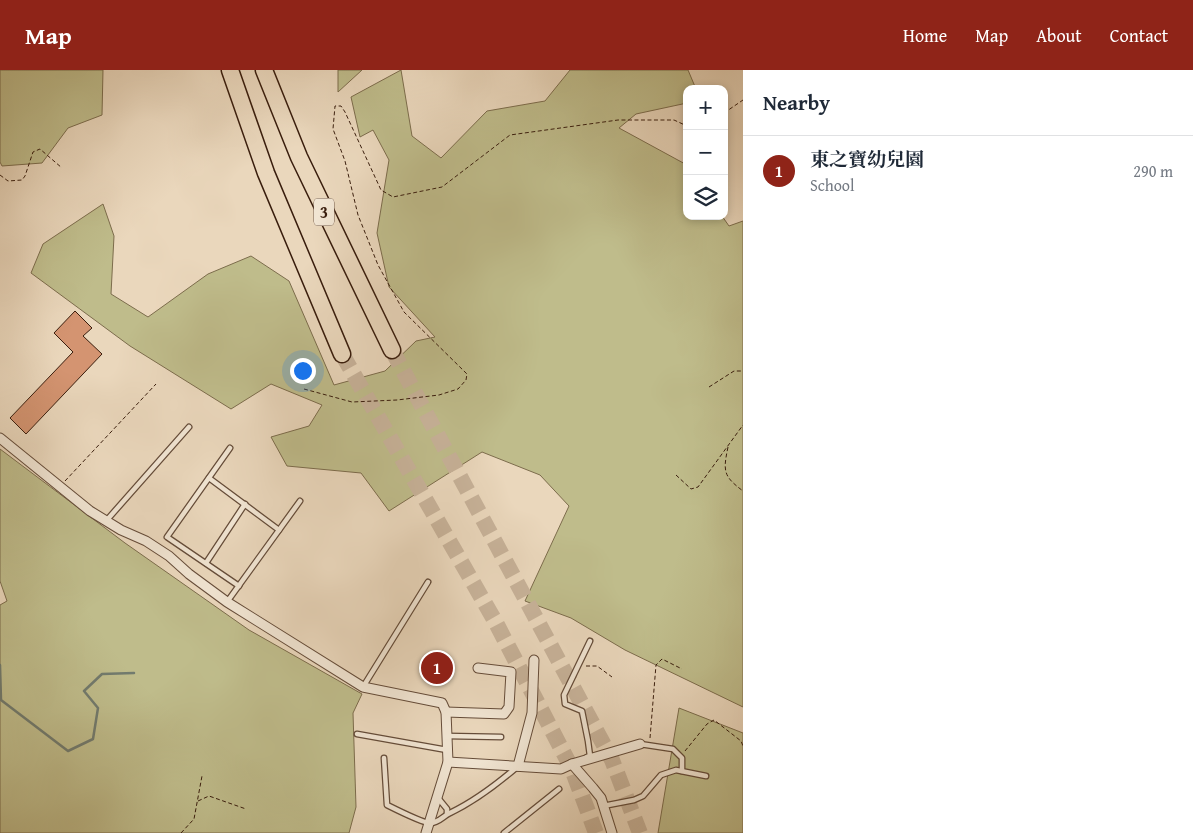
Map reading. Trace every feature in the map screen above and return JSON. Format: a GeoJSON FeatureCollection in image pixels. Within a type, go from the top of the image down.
{"type":"FeatureCollection","features":[{"type":"Feature","properties":{"kind":"highway","name":"3"},"geometry":{"type":"LineString","coordinates":[[230,70],[266,173],[342,354]]}},
{"type":"Feature","properties":{"kind":"highway","name":"3"},"geometry":{"type":"LineString","coordinates":[[264,70],[299,157],[392,350]]}},
{"type":"Feature","properties":{"kind":"street"},"geometry":{"type":"LineString","coordinates":[[0,438],[90,511],[146,541],[169,556],[189,574],[227,602],[363,687],[442,703],[446,712],[448,762],[426,833]]}},
{"type":"Feature","properties":{"kind":"street"},"geometry":{"type":"LineString","coordinates":[[518,766],[532,713],[534,660]]}},
{"type":"Feature","properties":{"kind":"street"},"geometry":{"type":"LineString","coordinates":[[446,712],[504,714],[509,707],[511,672],[478,668]]}},
{"type":"Feature","properties":{"kind":"street"},"geometry":{"type":"LineString","coordinates":[[448,762],[560,769],[572,764],[644,745]]}},
{"type":"Feature","properties":{"kind":"street"},"geometry":{"type":"LineString","coordinates":[[572,764],[594,788],[603,806],[612,833]]}},
{"type":"Feature","properties":{"kind":"lane"},"geometry":{"type":"LineString","coordinates":[[106,521],[189,427]]}},
{"type":"Feature","properties":{"kind":"lane"},"geometry":{"type":"LineString","coordinates":[[230,448],[167,537],[239,586]]}},
{"type":"Feature","properties":{"kind":"lane"},"geometry":{"type":"LineString","coordinates":[[209,478],[279,530]]}},
{"type":"Feature","properties":{"kind":"lane"},"geometry":{"type":"LineString","coordinates":[[227,602],[300,501]]}},
{"type":"Feature","properties":{"kind":"lane"},"geometry":{"type":"LineString","coordinates":[[206,563],[245,504]]}},
{"type":"Feature","properties":{"kind":"lane"},"geometry":{"type":"LineString","coordinates":[[363,687],[428,582]]}},
{"type":"Feature","properties":{"kind":"lane"},"geometry":{"type":"LineString","coordinates":[[572,764],[590,756],[582,711],[566,704],[564,695],[590,641]]}},
{"type":"Feature","properties":{"kind":"lane"},"geometry":{"type":"LineString","coordinates":[[356,734],[448,750]]}},
{"type":"Feature","properties":{"kind":"lane"},"geometry":{"type":"LineString","coordinates":[[447,736],[501,737]]}},
{"type":"Feature","properties":{"kind":"lane"},"geometry":{"type":"LineString","coordinates":[[644,745],[673,749],[681,757],[682,771]]}},
{"type":"Feature","properties":{"kind":"lane"},"geometry":{"type":"LineString","coordinates":[[384,758],[387,805],[429,824],[443,820],[448,814],[459,810],[482,796],[518,766]]}},
{"type":"Feature","properties":{"kind":"lane"},"geometry":{"type":"LineString","coordinates":[[603,806],[634,800],[643,796],[661,775],[676,770],[706,776]]}},
{"type":"Feature","properties":{"kind":"lane"},"geometry":{"type":"LineString","coordinates":[[504,833],[558,789]]}},
{"type":"Feature","properties":{"kind":"lane"},"geometry":{"type":"LineString","coordinates":[[438,798],[447,809],[448,814]]}},
{"type":"Feature","properties":{"kind":"path"},"geometry":{"type":"LineString","coordinates":[[728,110],[743,100]]}},
{"type":"Feature","properties":{"kind":"path"},"geometry":{"type":"LineString","coordinates":[[304,389],[352,402],[397,400],[439,394],[458,389],[466,380],[466,374],[404,312],[378,265],[358,215],[345,161],[333,129],[335,106],[340,106],[345,112],[381,190],[393,198],[442,187],[510,135],[618,120],[674,120],[683,124]]}},
{"type":"Feature","properties":{"kind":"path"},"geometry":{"type":"LineString","coordinates":[[0,175],[8,181],[22,180],[32,152],[40,149],[62,168]]}},
{"type":"Feature","properties":{"kind":"path"},"geometry":{"type":"LineString","coordinates":[[709,387],[734,371],[743,371]]}},
{"type":"Feature","properties":{"kind":"path"},"geometry":{"type":"LineString","coordinates":[[59,487],[156,384]]}},
{"type":"Feature","properties":{"kind":"path"},"geometry":{"type":"LineString","coordinates":[[676,475],[691,489],[698,487],[743,425]]}},
{"type":"Feature","properties":{"kind":"path"},"geometry":{"type":"LineString","coordinates":[[729,446],[724,466],[730,481],[743,491]]}},
{"type":"Feature","properties":{"kind":"path"},"geometry":{"type":"LineString","coordinates":[[644,745],[656,665],[662,659],[682,669]]}},
{"type":"Feature","properties":{"kind":"path"},"geometry":{"type":"LineString","coordinates":[[578,665],[597,666],[612,677]]}},
{"type":"Feature","properties":{"kind":"path"},"geometry":{"type":"LineString","coordinates":[[681,757],[707,724],[714,720],[741,741],[743,746]]}},
{"type":"Feature","properties":{"kind":"path"},"geometry":{"type":"LineString","coordinates":[[181,833],[194,819],[202,776]]}},
{"type":"Feature","properties":{"kind":"path"},"geometry":{"type":"LineString","coordinates":[[198,802],[209,796],[246,810]]}},
{"type":"Feature","properties":{"kind":"shaded area"},"geometry":{"type":"Polygon","coordinates":[[[0,70],[103,70],[102,115],[68,128],[42,163],[2,166],[0,162],[0,70]]]}},
{"type":"Feature","properties":{"kind":"shaded area"},"geometry":{"type":"Polygon","coordinates":[[[338,70],[362,70],[338,92],[338,70]]]}},
{"type":"Feature","properties":{"kind":"shaded area"},"geometry":{"type":"Polygon","coordinates":[[[401,70],[412,136],[441,158],[487,111],[545,101],[570,70],[688,70],[694,85],[683,85],[683,104],[636,114],[619,128],[683,163],[683,220],[725,220],[729,226],[743,221],[743,707],[625,650],[571,618],[525,601],[569,506],[540,475],[482,452],[389,511],[361,473],[287,466],[271,437],[309,426],[322,405],[271,384],[231,409],[130,346],[31,273],[43,244],[103,204],[114,236],[111,294],[148,317],[208,274],[251,256],[289,281],[334,385],[385,371],[416,341],[435,337],[389,287],[377,233],[389,160],[373,130],[360,137],[351,97],[401,70]]]}},
{"type":"Feature","properties":{"kind":"shaded area"},"geometry":{"type":"Polygon","coordinates":[[[0,449],[125,543],[249,630],[362,694],[353,713],[356,807],[349,833],[0,833],[0,605],[7,601],[0,581],[0,449]]]}},
{"type":"Feature","properties":{"kind":"shaded area"},"geometry":{"type":"Polygon","coordinates":[[[679,708],[743,733],[743,833],[658,833],[679,708]]]}},
{"type":"Feature","properties":{"kind":"building"},"geometry":{"type":"Polygon","coordinates":[[[75,311],[92,328],[83,336],[102,354],[26,434],[10,418],[73,352],[54,333],[75,311]]]}},
{"type":"Feature","properties":{"kind":"waterway"},"geometry":{"type":"LineString","coordinates":[[0,665],[1,700],[68,751],[93,739],[98,708],[84,691],[102,674],[134,673]]}},
{"type":"Feature","properties":{"kind":"tunnel"},"geometry":{"type":"LineString","coordinates":[[392,350],[612,760],[640,833]]}},
{"type":"Feature","properties":{"kind":"tunnel"},"geometry":{"type":"LineString","coordinates":[[342,354],[495,621],[572,769],[596,833]]}},
{"type":"Feature","properties":{"kind":"place","name":"東之寶幼兒園"},"geometry":{"type":"Point","coordinates":[437,668]}}]}
